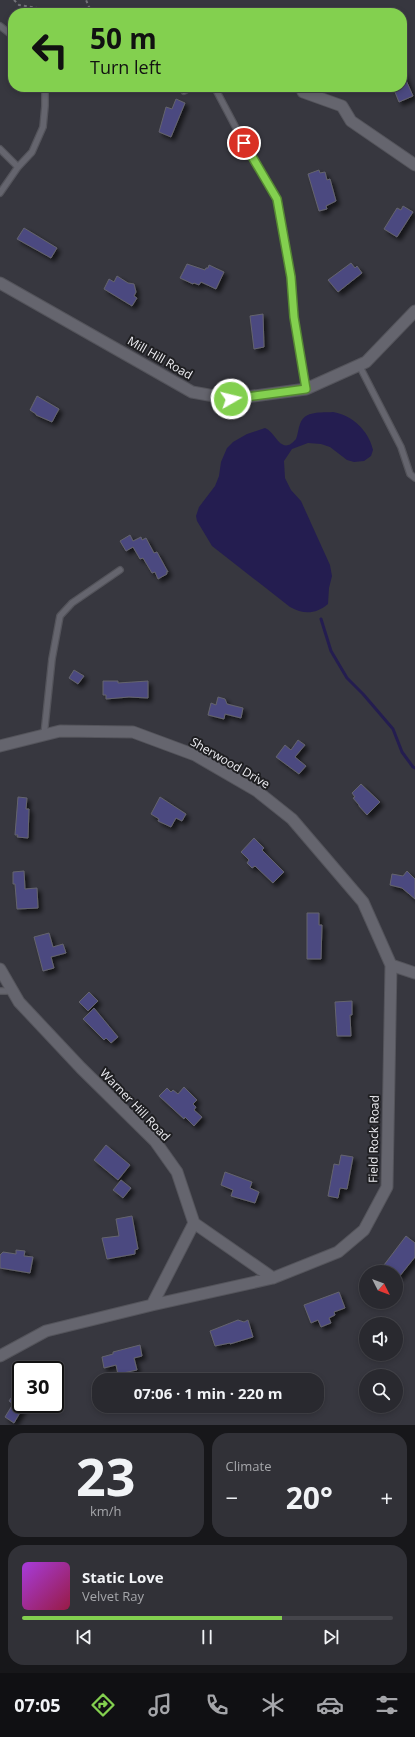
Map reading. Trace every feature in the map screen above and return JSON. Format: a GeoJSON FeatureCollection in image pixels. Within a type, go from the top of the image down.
{"type":"FeatureCollection","features":[{"type":"Feature","properties":{"kind":"street"},"geometry":{"type":"LineString","coordinates":[[303,92],[342,106],[351,121],[415,165]]}},
{"type":"Feature","properties":{"kind":"street","name":"Mill Hill Road"},"geometry":{"type":"LineString","coordinates":[[0,284],[192,392],[231,399],[306,389],[366,362],[415,311]]}},
{"type":"Feature","properties":{"kind":"street","name":"Sherwood Drive"},"geometry":{"type":"LineString","coordinates":[[0,746],[60,731],[133,732],[195,755],[257,791],[292,819],[363,902],[390,965]]}},
{"type":"Feature","properties":{"kind":"street"},"geometry":{"type":"LineString","coordinates":[[390,965],[415,973]]}},
{"type":"Feature","properties":{"kind":"street","name":"Field Rock Road"},"geometry":{"type":"LineString","coordinates":[[152,1305],[273,1278],[338,1252],[364,1230],[387,1187],[390,965]]}},
{"type":"Feature","properties":{"kind":"street","name":"Warner Hill Road"},"geometry":{"type":"LineString","coordinates":[[0,969],[19,1002],[70,1057],[155,1141],[176,1172],[194,1224]]}},
{"type":"Feature","properties":{"kind":"street"},"geometry":{"type":"LineString","coordinates":[[0,1356],[46,1331],[152,1305],[194,1224],[273,1278]]}},
{"type":"Feature","properties":{"kind":"lane"},"geometry":{"type":"LineString","coordinates":[[0,26],[8,32]]}},
{"type":"Feature","properties":{"kind":"lane"},"geometry":{"type":"LineString","coordinates":[[0,194],[18,167],[32,152],[43,126],[46,92]]}},
{"type":"Feature","properties":{"kind":"lane"},"geometry":{"type":"LineString","coordinates":[[217,92],[244,143],[277,199],[291,277],[294,317],[306,389]]}},
{"type":"Feature","properties":{"kind":"lane"},"geometry":{"type":"LineString","coordinates":[[0,149],[18,167]]}},
{"type":"Feature","properties":{"kind":"lane"},"geometry":{"type":"LineString","coordinates":[[359,365],[401,447],[410,474],[415,478]]}},
{"type":"Feature","properties":{"kind":"lane"},"geometry":{"type":"LineString","coordinates":[[44,735],[52,659],[60,616],[72,603],[120,570]]}},
{"type":"Feature","properties":{"kind":"lane"},"geometry":{"type":"LineString","coordinates":[[0,991],[12,991]]}},
{"type":"Feature","properties":{"kind":"path"},"geometry":{"type":"LineString","coordinates":[[14,0],[19,5],[37,8]]}},
{"type":"Feature","properties":{"kind":"path"},"geometry":{"type":"LineString","coordinates":[[86,0],[89,7]]}},
{"type":"Feature","properties":{"kind":"shaded area"},"geometry":{"type":"Polygon","coordinates":[[[333,412],[353,420],[359,425],[368,436],[373,450],[371,456],[364,461],[354,462],[347,460],[330,447],[321,444],[308,443],[292,449],[284,461],[285,478],[291,490],[301,501],[330,565],[332,576],[329,588],[328,604],[319,610],[305,612],[295,610],[290,607],[212,546],[197,521],[196,516],[199,507],[215,486],[219,476],[221,462],[227,448],[233,442],[247,434],[265,428],[269,430],[282,444],[291,444],[296,439],[300,424],[306,416],[314,413],[333,412]]]}},
{"type":"Feature","properties":{"kind":"building"},"geometry":{"type":"Polygon","coordinates":[[[407,82],[413,96],[399,102],[395,92],[407,92],[407,82]]]}},
{"type":"Feature","properties":{"kind":"building"},"geometry":{"type":"Polygon","coordinates":[[[176,99],[185,103],[171,137],[159,132],[166,107],[172,109],[176,99]]]}},
{"type":"Feature","properties":{"kind":"building"},"geometry":{"type":"Polygon","coordinates":[[[319,170],[320,173],[325,172],[327,180],[330,179],[336,201],[326,206],[327,209],[319,211],[308,174],[319,170]]]}},
{"type":"Feature","properties":{"kind":"building"},"geometry":{"type":"Polygon","coordinates":[[[403,206],[413,212],[397,237],[384,229],[397,208],[401,210],[403,206]]]}},
{"type":"Feature","properties":{"kind":"building"},"geometry":{"type":"Polygon","coordinates":[[[24,228],[57,248],[51,258],[17,239],[24,228]]]}},
{"type":"Feature","properties":{"kind":"building"},"geometry":{"type":"Polygon","coordinates":[[[351,263],[355,268],[357,266],[362,273],[338,292],[328,280],[351,263]]]}},
{"type":"Feature","properties":{"kind":"building"},"geometry":{"type":"Polygon","coordinates":[[[187,264],[205,270],[209,265],[224,272],[216,289],[201,282],[199,285],[193,284],[180,278],[187,264]]]}},
{"type":"Feature","properties":{"kind":"building"},"geometry":{"type":"Polygon","coordinates":[[[117,276],[128,283],[134,284],[136,292],[134,296],[137,298],[132,306],[104,289],[109,279],[114,282],[117,276]]]}},
{"type":"Feature","properties":{"kind":"building"},"geometry":{"type":"Polygon","coordinates":[[[263,314],[264,347],[254,349],[250,316],[263,314]]]}},
{"type":"Feature","properties":{"kind":"building"},"geometry":{"type":"Polygon","coordinates":[[[37,396],[59,409],[52,422],[36,415],[30,410],[37,396]]]}},
{"type":"Feature","properties":{"kind":"building"},"geometry":{"type":"Polygon","coordinates":[[[130,535],[133,541],[141,537],[142,540],[146,538],[154,553],[157,552],[168,572],[166,572],[167,574],[158,579],[155,572],[152,573],[143,558],[140,559],[133,547],[126,551],[120,541],[130,535]]]}},
{"type":"Feature","properties":{"kind":"building"},"geometry":{"type":"Polygon","coordinates":[[[74,670],[84,676],[78,684],[69,678],[74,670]]]}},
{"type":"Feature","properties":{"kind":"building"},"geometry":{"type":"Polygon","coordinates":[[[103,681],[118,681],[118,683],[148,681],[148,698],[129,697],[106,699],[106,695],[103,695],[103,681]]]}},
{"type":"Feature","properties":{"kind":"building"},"geometry":{"type":"Polygon","coordinates":[[[218,697],[225,699],[227,704],[243,708],[241,718],[225,714],[224,719],[208,715],[211,703],[216,705],[218,697]]]}},
{"type":"Feature","properties":{"kind":"building"},"geometry":{"type":"Polygon","coordinates":[[[298,740],[305,745],[295,757],[306,766],[299,774],[276,757],[285,745],[291,750],[298,740]]]}},
{"type":"Feature","properties":{"kind":"building"},"geometry":{"type":"Polygon","coordinates":[[[361,784],[380,802],[367,815],[353,798],[355,797],[352,793],[361,784]]]}},
{"type":"Feature","properties":{"kind":"building"},"geometry":{"type":"Polygon","coordinates":[[[18,797],[27,798],[26,809],[29,809],[28,838],[17,837],[18,835],[15,835],[18,797]]]}},
{"type":"Feature","properties":{"kind":"building"},"geometry":{"type":"Polygon","coordinates":[[[160,797],[186,814],[182,821],[176,818],[171,827],[158,821],[159,819],[151,814],[160,797]]]}},
{"type":"Feature","properties":{"kind":"building"},"geometry":{"type":"Polygon","coordinates":[[[254,838],[264,848],[262,850],[284,872],[273,883],[255,866],[252,868],[247,863],[249,860],[241,852],[254,838]]]}},
{"type":"Feature","properties":{"kind":"building"},"geometry":{"type":"Polygon","coordinates":[[[24,871],[25,889],[37,888],[38,908],[17,909],[15,884],[13,884],[13,872],[24,871]]]}},
{"type":"Feature","properties":{"kind":"building"},"geometry":{"type":"Polygon","coordinates":[[[407,871],[415,879],[415,899],[402,888],[390,885],[392,874],[403,876],[407,871]]]}},
{"type":"Feature","properties":{"kind":"building"},"geometry":{"type":"Polygon","coordinates":[[[307,913],[319,913],[319,925],[322,925],[321,959],[307,959],[307,913]]]}},
{"type":"Feature","properties":{"kind":"building"},"geometry":{"type":"Polygon","coordinates":[[[49,933],[53,947],[63,944],[66,953],[51,957],[54,968],[43,971],[34,937],[49,933]]]}},
{"type":"Feature","properties":{"kind":"building"},"geometry":{"type":"Polygon","coordinates":[[[89,992],[98,1001],[88,1011],[79,1002],[89,992]]]}},
{"type":"Feature","properties":{"kind":"building"},"geometry":{"type":"Polygon","coordinates":[[[352,1001],[352,1015],[350,1015],[351,1036],[337,1036],[335,1002],[352,1001]]]}},
{"type":"Feature","properties":{"kind":"building"},"geometry":{"type":"Polygon","coordinates":[[[94,1008],[118,1037],[111,1043],[106,1038],[104,1040],[83,1019],[94,1008]]]}},
{"type":"Feature","properties":{"kind":"building"},"geometry":{"type":"Polygon","coordinates":[[[184,1087],[197,1100],[193,1104],[196,1107],[194,1110],[202,1117],[194,1126],[159,1096],[167,1088],[171,1092],[173,1090],[178,1094],[184,1087]]]}},
{"type":"Feature","properties":{"kind":"building"},"geometry":{"type":"Polygon","coordinates":[[[106,1145],[130,1165],[118,1180],[94,1160],[106,1145]]]}},
{"type":"Feature","properties":{"kind":"building"},"geometry":{"type":"Polygon","coordinates":[[[341,1155],[353,1157],[347,1189],[340,1188],[338,1198],[328,1196],[334,1164],[339,1165],[341,1155]]]}},
{"type":"Feature","properties":{"kind":"building"},"geometry":{"type":"Polygon","coordinates":[[[225,1172],[252,1182],[250,1188],[259,1192],[255,1203],[231,1196],[233,1190],[221,1185],[225,1172]]]}},
{"type":"Feature","properties":{"kind":"building"},"geometry":{"type":"Polygon","coordinates":[[[121,1180],[131,1188],[123,1198],[113,1190],[121,1180]]]}},
{"type":"Feature","properties":{"kind":"building"},"geometry":{"type":"Polygon","coordinates":[[[132,1216],[138,1249],[135,1250],[135,1254],[107,1259],[102,1238],[119,1236],[116,1219],[132,1216]]]}},
{"type":"Feature","properties":{"kind":"building"},"geometry":{"type":"Polygon","coordinates":[[[406,1236],[415,1243],[415,1257],[403,1272],[403,1265],[384,1265],[406,1236]]]}},
{"type":"Feature","properties":{"kind":"building"},"geometry":{"type":"Polygon","coordinates":[[[16,1250],[25,1251],[24,1256],[33,1257],[30,1273],[0,1268],[0,1255],[3,1252],[16,1254],[16,1250]]]}},
{"type":"Feature","properties":{"kind":"building"},"geometry":{"type":"Polygon","coordinates":[[[339,1292],[345,1308],[334,1312],[335,1315],[329,1318],[331,1323],[321,1327],[318,1320],[311,1323],[304,1305],[339,1292]]]}},
{"type":"Feature","properties":{"kind":"building"},"geometry":{"type":"Polygon","coordinates":[[[238,1320],[244,1322],[248,1320],[253,1337],[230,1344],[215,1346],[210,1331],[238,1320]]]}},
{"type":"Feature","properties":{"kind":"building"},"geometry":{"type":"Polygon","coordinates":[[[140,1345],[142,1356],[134,1358],[137,1370],[118,1373],[116,1365],[104,1368],[102,1357],[113,1354],[113,1352],[140,1345]]]}},
{"type":"Feature","properties":{"kind":"building"},"geometry":{"type":"Polygon","coordinates":[[[12,1406],[12,1413],[20,1413],[14,1423],[5,1417],[12,1406]]]}},
{"type":"Feature","properties":{"kind":"waterway"},"geometry":{"type":"LineString","coordinates":[[321,619],[331,651],[347,678],[393,729],[402,752],[415,768]]}},
{"type":"Feature","properties":{"kind":"route"},"geometry":{"type":"LineString","coordinates":[[231,399],[306,389],[294,317],[291,277],[277,199],[244,143]]}}]}
